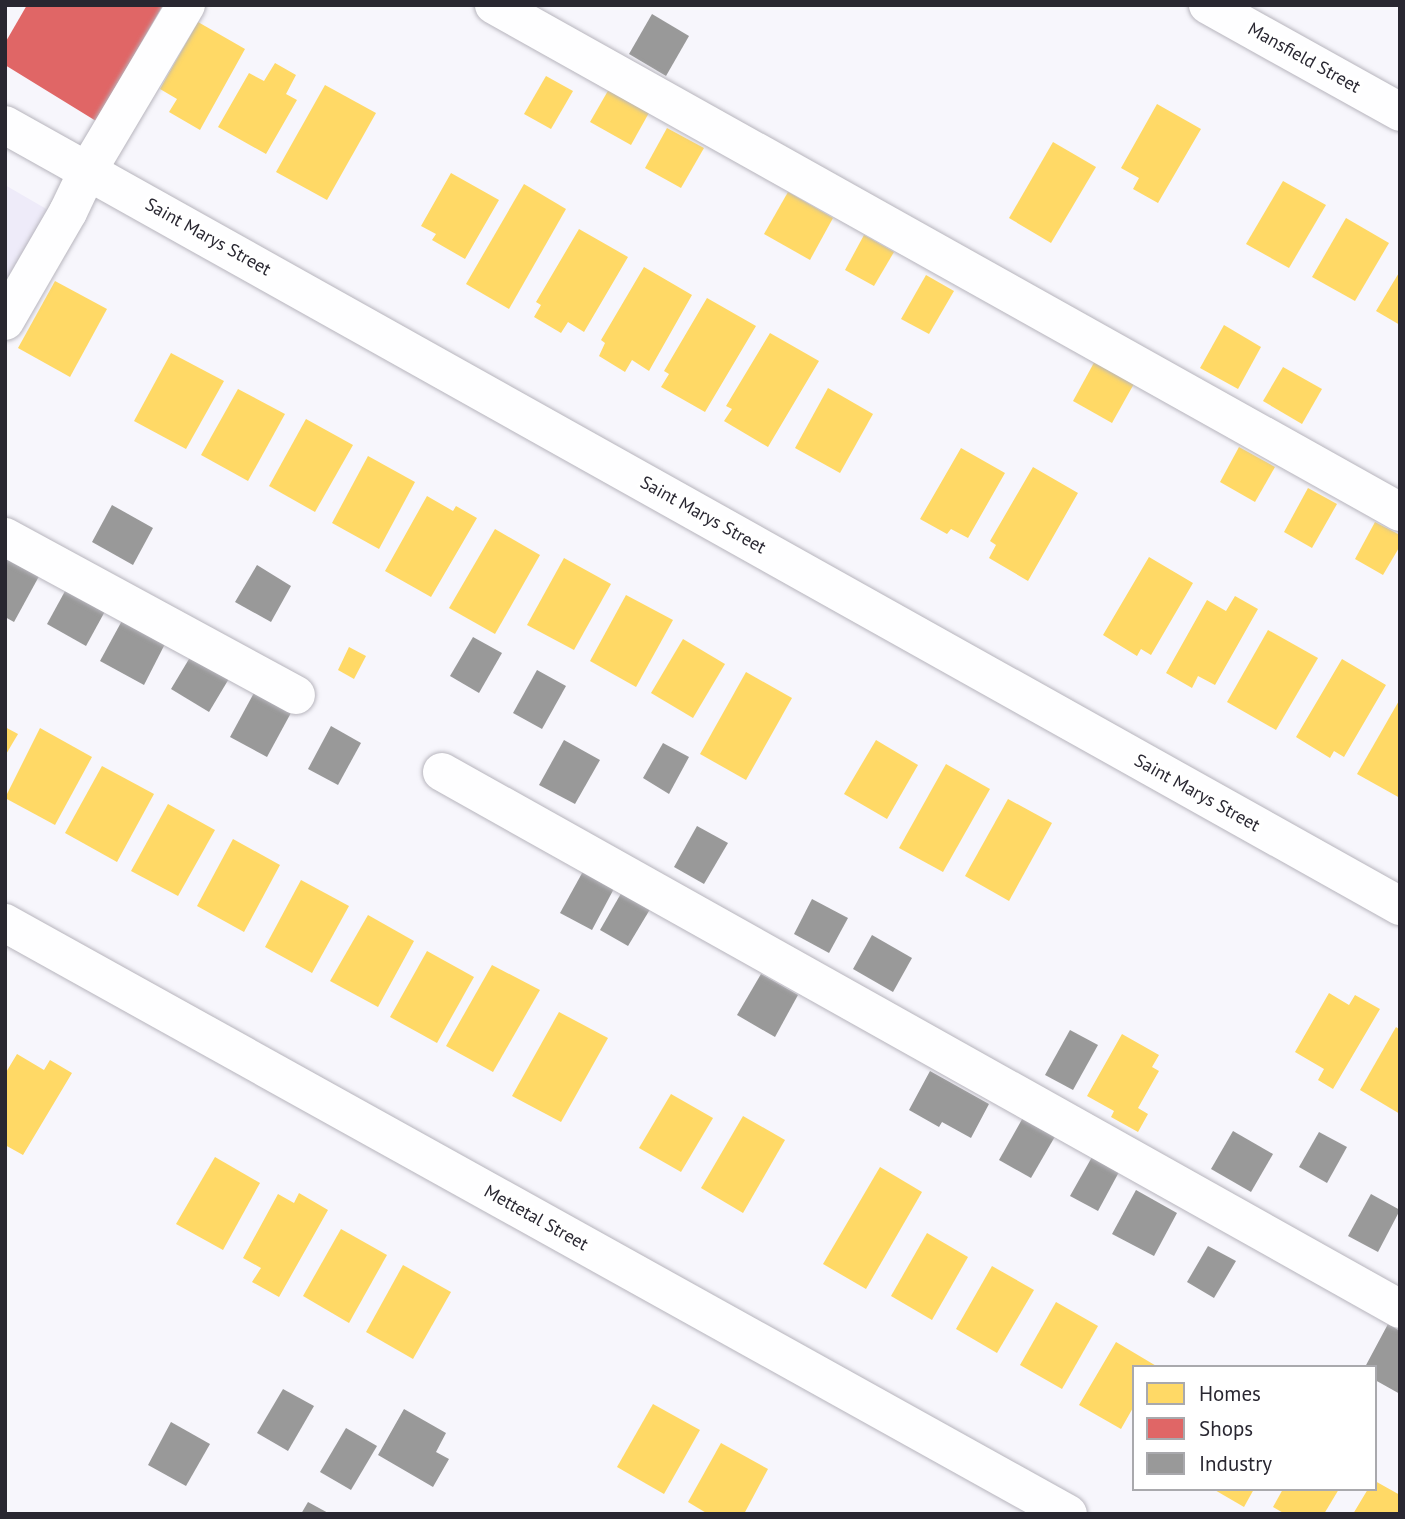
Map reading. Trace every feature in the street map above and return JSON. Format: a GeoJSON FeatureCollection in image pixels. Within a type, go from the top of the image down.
{"type":"FeatureCollection","features":[{"type":"Feature","properties":{"kind":"street"},"geometry":{"type":"LineString","coordinates":[[5,321],[68,212],[88,170],[186,5]]}},
{"type":"Feature","properties":{"kind":"street"},"geometry":{"type":"LineString","coordinates":[[494,5],[1400,512]]}},
{"type":"Feature","properties":{"kind":"street","name":"Mansfield Street"},"geometry":{"type":"LineString","coordinates":[[1208,5],[1400,112]]}},
{"type":"Feature","properties":{"kind":"street","name":"Saint Marys Street"},"geometry":{"type":"LineString","coordinates":[[5,125],[1400,906]]}},
{"type":"Feature","properties":{"kind":"street"},"geometry":{"type":"LineString","coordinates":[[5,537],[296,695]]}},
{"type":"Feature","properties":{"kind":"street"},"geometry":{"type":"LineString","coordinates":[[442,772],[1400,1309]]}},
{"type":"Feature","properties":{"kind":"street","name":"Mettetal Street"},"geometry":{"type":"LineString","coordinates":[[5,923],[1068,1514]]}},
{"type":"Feature","properties":{"kind":"shaded area"},"geometry":{"type":"Polygon","coordinates":[[[5,185],[55,214],[5,298],[5,185]]]}},
{"type":"Feature","properties":{"kind":"building: Homes"},"geometry":{"type":"Polygon","coordinates":[[[198,22],[245,49],[200,130],[169,112],[177,99],[160,89],[198,22]]]}},
{"type":"Feature","properties":{"kind":"building: Homes"},"geometry":{"type":"Polygon","coordinates":[[[275,63],[296,75],[286,94],[297,100],[266,154],[218,127],[249,73],[264,81],[275,63]]]}},
{"type":"Feature","properties":{"kind":"building: Homes"},"geometry":{"type":"Polygon","coordinates":[[[546,76],[573,91],[551,129],[524,114],[546,76]]]}},
{"type":"Feature","properties":{"kind":"building: Homes"},"geometry":{"type":"Polygon","coordinates":[[[325,85],[376,113],[327,200],[276,172],[325,85]]]}},
{"type":"Feature","properties":{"kind":"building: Homes"},"geometry":{"type":"Polygon","coordinates":[[[609,89],[650,111],[631,145],[590,122],[609,89]]]}},
{"type":"Feature","properties":{"kind":"building: Homes"},"geometry":{"type":"Polygon","coordinates":[[[1157,104],[1201,129],[1158,203],[1133,189],[1139,178],[1121,168],[1157,104]]]}},
{"type":"Feature","properties":{"kind":"building: Homes"},"geometry":{"type":"Polygon","coordinates":[[[667,128],[704,148],[681,188],[645,168],[667,128]]]}},
{"type":"Feature","properties":{"kind":"building: Homes"},"geometry":{"type":"Polygon","coordinates":[[[1053,142],[1096,167],[1051,243],[1009,218],[1053,142]]]}},
{"type":"Feature","properties":{"kind":"building: Homes"},"geometry":{"type":"Polygon","coordinates":[[[451,173],[499,200],[465,259],[432,240],[436,234],[421,226],[451,173]]]}},
{"type":"Feature","properties":{"kind":"building: Homes"},"geometry":{"type":"Polygon","coordinates":[[[1283,181],[1326,205],[1289,268],[1246,244],[1283,181]]]}},
{"type":"Feature","properties":{"kind":"building: Homes"},"geometry":{"type":"Polygon","coordinates":[[[524,184],[566,209],[509,309],[466,284],[524,184]]]}},
{"type":"Feature","properties":{"kind":"building: Homes"},"geometry":{"type":"Polygon","coordinates":[[[788,192],[833,218],[810,260],[764,234],[788,192]]]}},
{"type":"Feature","properties":{"kind":"building: Homes"},"geometry":{"type":"Polygon","coordinates":[[[1346,218],[1389,243],[1355,301],[1312,277],[1346,218]]]}},
{"type":"Feature","properties":{"kind":"building: Homes"},"geometry":{"type":"Polygon","coordinates":[[[579,229],[628,257],[584,332],[568,322],[561,333],[534,317],[541,305],[536,302],[579,229]]]}},
{"type":"Feature","properties":{"kind":"building: Homes"},"geometry":{"type":"Polygon","coordinates":[[[864,235],[894,252],[874,286],[845,270],[864,235]]]}},
{"type":"Feature","properties":{"kind":"building: Homes"},"geometry":{"type":"Polygon","coordinates":[[[644,267],[692,295],[649,371],[632,360],[625,372],[599,356],[605,343],[601,340],[644,267]]]}},
{"type":"Feature","properties":{"kind":"building: Homes"},"geometry":{"type":"Polygon","coordinates":[[[1400,271],[1400,325],[1376,311],[1400,271]]]}},
{"type":"Feature","properties":{"kind":"building: Homes"},"geometry":{"type":"Polygon","coordinates":[[[926,275],[954,291],[929,334],[901,319],[926,275]]]}},
{"type":"Feature","properties":{"kind":"building: Homes"},"geometry":{"type":"Polygon","coordinates":[[[55,281],[107,309],[70,377],[18,348],[55,281]]]}},
{"type":"Feature","properties":{"kind":"building: Homes"},"geometry":{"type":"Polygon","coordinates":[[[707,298],[756,326],[705,412],[661,387],[669,374],[664,371],[707,298]]]}},
{"type":"Feature","properties":{"kind":"building: Homes"},"geometry":{"type":"Polygon","coordinates":[[[1224,325],[1261,347],[1238,389],[1200,368],[1224,325]]]}},
{"type":"Feature","properties":{"kind":"building: Homes"},"geometry":{"type":"Polygon","coordinates":[[[770,333],[819,361],[768,447],[724,421],[732,409],[726,406],[770,333]]]}},
{"type":"Feature","properties":{"kind":"building: Homes"},"geometry":{"type":"Polygon","coordinates":[[[171,353],[224,381],[186,449],[134,421],[171,353]]]}},
{"type":"Feature","properties":{"kind":"building: Homes"},"geometry":{"type":"Polygon","coordinates":[[[1096,359],[1135,382],[1112,423],[1073,401],[1096,359]]]}},
{"type":"Feature","properties":{"kind":"building: Homes"},"geometry":{"type":"Polygon","coordinates":[[[1283,367],[1322,389],[1302,424],[1263,401],[1283,367]]]}},
{"type":"Feature","properties":{"kind":"building: Homes"},"geometry":{"type":"Polygon","coordinates":[[[828,388],[873,414],[840,473],[795,448],[828,388]]]}},
{"type":"Feature","properties":{"kind":"building: Homes"},"geometry":{"type":"Polygon","coordinates":[[[238,389],[285,414],[248,481],[201,455],[238,389]]]}},
{"type":"Feature","properties":{"kind":"building: Homes"},"geometry":{"type":"Polygon","coordinates":[[[306,419],[353,445],[315,512],[269,486],[306,419]]]}},
{"type":"Feature","properties":{"kind":"building: Homes"},"geometry":{"type":"Polygon","coordinates":[[[1239,447],[1275,467],[1255,502],[1220,482],[1239,447]]]}},
{"type":"Feature","properties":{"kind":"building: Homes"},"geometry":{"type":"Polygon","coordinates":[[[961,448],[1005,473],[968,538],[951,529],[947,534],[920,519],[961,448]]]}},
{"type":"Feature","properties":{"kind":"building: Homes"},"geometry":{"type":"Polygon","coordinates":[[[368,456],[415,482],[379,549],[332,523],[368,456]]]}},
{"type":"Feature","properties":{"kind":"building: Homes"},"geometry":{"type":"Polygon","coordinates":[[[1033,467],[1078,493],[1028,581],[989,558],[996,545],[990,541],[1033,467]]]}},
{"type":"Feature","properties":{"kind":"building: Homes"},"geometry":{"type":"Polygon","coordinates":[[[1308,488],[1337,504],[1312,548],[1284,532],[1308,488]]]}},
{"type":"Feature","properties":{"kind":"building: Homes"},"geometry":{"type":"Polygon","coordinates":[[[427,496],[453,511],[456,506],[477,518],[431,597],[385,571],[427,496]]]}},
{"type":"Feature","properties":{"kind":"building: Homes"},"geometry":{"type":"Polygon","coordinates":[[[1375,522],[1400,535],[1400,546],[1383,575],[1355,559],[1375,522]]]}},
{"type":"Feature","properties":{"kind":"building: Homes"},"geometry":{"type":"Polygon","coordinates":[[[495,529],[540,555],[495,634],[449,608],[495,529]]]}},
{"type":"Feature","properties":{"kind":"building: Homes"},"geometry":{"type":"Polygon","coordinates":[[[1149,557],[1193,583],[1151,655],[1141,649],[1137,656],[1103,635],[1149,557]]]}},
{"type":"Feature","properties":{"kind":"building: Homes"},"geometry":{"type":"Polygon","coordinates":[[[564,558],[611,584],[574,650],[527,625],[564,558]]]}},
{"type":"Feature","properties":{"kind":"building: Homes"},"geometry":{"type":"Polygon","coordinates":[[[626,595],[673,620],[636,687],[590,661],[626,595]]]}},
{"type":"Feature","properties":{"kind":"building: Homes"},"geometry":{"type":"Polygon","coordinates":[[[1235,596],[1258,609],[1215,685],[1198,676],[1192,688],[1166,673],[1207,600],[1226,611],[1235,596]]]}},
{"type":"Feature","properties":{"kind":"building: Homes"},"geometry":{"type":"Polygon","coordinates":[[[1268,630],[1318,658],[1276,730],[1227,702],[1268,630]]]}},
{"type":"Feature","properties":{"kind":"building: Homes"},"geometry":{"type":"Polygon","coordinates":[[[683,639],[725,664],[693,718],[651,693],[683,639]]]}},
{"type":"Feature","properties":{"kind":"building: Homes"},"geometry":{"type":"Polygon","coordinates":[[[349,647],[366,656],[354,679],[338,670],[349,647]]]}},
{"type":"Feature","properties":{"kind":"building: Homes"},"geometry":{"type":"Polygon","coordinates":[[[1342,659],[1386,685],[1344,757],[1334,751],[1330,758],[1296,737],[1342,659]]]}},
{"type":"Feature","properties":{"kind":"building: Homes"},"geometry":{"type":"Polygon","coordinates":[[[746,672],[792,698],[746,780],[700,754],[746,672]]]}},
{"type":"Feature","properties":{"kind":"building: Homes"},"geometry":{"type":"Polygon","coordinates":[[[1400,699],[1400,798],[1357,774],[1400,699]]]}},
{"type":"Feature","properties":{"kind":"building: Homes"},"geometry":{"type":"Polygon","coordinates":[[[5,727],[18,734],[5,756],[5,727]]]}},
{"type":"Feature","properties":{"kind":"building: Homes"},"geometry":{"type":"Polygon","coordinates":[[[40,728],[92,757],[55,825],[5,798],[40,728]]]}},
{"type":"Feature","properties":{"kind":"building: Homes"},"geometry":{"type":"Polygon","coordinates":[[[876,740],[918,765],[887,819],[844,794],[876,740]]]}},
{"type":"Feature","properties":{"kind":"building: Homes"},"geometry":{"type":"Polygon","coordinates":[[[946,764],[990,789],[943,872],[899,848],[946,764]]]}},
{"type":"Feature","properties":{"kind":"building: Homes"},"geometry":{"type":"Polygon","coordinates":[[[102,766],[154,794],[117,862],[65,833],[102,766]]]}},
{"type":"Feature","properties":{"kind":"building: Homes"},"geometry":{"type":"Polygon","coordinates":[[[1008,799],[1052,823],[1009,901],[965,876],[1008,799]]]}},
{"type":"Feature","properties":{"kind":"building: Homes"},"geometry":{"type":"Polygon","coordinates":[[[168,804],[215,830],[178,896],[131,871],[168,804]]]}},
{"type":"Feature","properties":{"kind":"building: Homes"},"geometry":{"type":"Polygon","coordinates":[[[233,839],[280,865],[244,932],[197,906],[233,839]]]}},
{"type":"Feature","properties":{"kind":"building: Homes"},"geometry":{"type":"Polygon","coordinates":[[[301,880],[349,906],[312,973],[265,947],[301,880]]]}},
{"type":"Feature","properties":{"kind":"building: Homes"},"geometry":{"type":"Polygon","coordinates":[[[368,915],[414,941],[378,1007],[330,981],[368,915]]]}},
{"type":"Feature","properties":{"kind":"building: Homes"},"geometry":{"type":"Polygon","coordinates":[[[427,951],[474,977],[437,1043],[390,1017],[427,951]]]}},
{"type":"Feature","properties":{"kind":"building: Homes"},"geometry":{"type":"Polygon","coordinates":[[[492,965],[540,990],[493,1072],[446,1046],[492,965]]]}},
{"type":"Feature","properties":{"kind":"building: Homes"},"geometry":{"type":"Polygon","coordinates":[[[1329,993],[1349,1005],[1355,995],[1380,1009],[1333,1089],[1318,1080],[1324,1069],[1295,1052],[1329,993]]]}},
{"type":"Feature","properties":{"kind":"building: Homes"},"geometry":{"type":"Polygon","coordinates":[[[559,1012],[608,1038],[561,1122],[512,1096],[559,1012]]]}},
{"type":"Feature","properties":{"kind":"building: Homes"},"geometry":{"type":"Polygon","coordinates":[[[1396,1027],[1400,1030],[1400,1114],[1360,1090],[1396,1027]]]}},
{"type":"Feature","properties":{"kind":"building: Homes"},"geometry":{"type":"Polygon","coordinates":[[[1122,1034],[1159,1055],[1152,1067],[1159,1071],[1138,1108],[1148,1114],[1138,1132],[1111,1117],[1114,1111],[1087,1096],[1122,1034]]]}},
{"type":"Feature","properties":{"kind":"building: Homes"},"geometry":{"type":"Polygon","coordinates":[[[17,1054],[44,1070],[50,1060],[72,1073],[23,1155],[5,1145],[5,1074],[17,1054]]]}},
{"type":"Feature","properties":{"kind":"building: Homes"},"geometry":{"type":"Polygon","coordinates":[[[671,1094],[713,1118],[681,1172],[639,1148],[671,1094]]]}},
{"type":"Feature","properties":{"kind":"building: Homes"},"geometry":{"type":"Polygon","coordinates":[[[743,1116],[785,1140],[743,1213],[701,1188],[743,1116]]]}},
{"type":"Feature","properties":{"kind":"building: Homes"},"geometry":{"type":"Polygon","coordinates":[[[215,1157],[260,1183],[223,1250],[176,1224],[215,1157]]]}},
{"type":"Feature","properties":{"kind":"building: Homes"},"geometry":{"type":"Polygon","coordinates":[[[880,1167],[922,1192],[866,1289],[823,1264],[880,1167]]]}},
{"type":"Feature","properties":{"kind":"building: Homes"},"geometry":{"type":"Polygon","coordinates":[[[299,1193],[328,1210],[279,1297],[252,1282],[261,1268],[243,1258],[278,1194],[294,1203],[299,1193]]]}},
{"type":"Feature","properties":{"kind":"building: Homes"},"geometry":{"type":"Polygon","coordinates":[[[341,1229],[387,1255],[349,1323],[303,1296],[341,1229]]]}},
{"type":"Feature","properties":{"kind":"building: Homes"},"geometry":{"type":"Polygon","coordinates":[[[927,1233],[968,1257],[932,1320],[891,1296],[927,1233]]]}},
{"type":"Feature","properties":{"kind":"building: Homes"},"geometry":{"type":"Polygon","coordinates":[[[403,1265],[451,1292],[413,1359],[366,1332],[403,1265]]]}},
{"type":"Feature","properties":{"kind":"building: Homes"},"geometry":{"type":"Polygon","coordinates":[[[992,1266],[1034,1290],[997,1353],[956,1329],[992,1266]]]}},
{"type":"Feature","properties":{"kind":"building: Homes"},"geometry":{"type":"Polygon","coordinates":[[[1056,1302],[1098,1326],[1062,1389],[1020,1365],[1056,1302]]]}},
{"type":"Feature","properties":{"kind":"building: Homes"},"geometry":{"type":"Polygon","coordinates":[[[1116,1342],[1155,1365],[1132,1365],[1132,1410],[1121,1429],[1079,1405],[1116,1342]]]}},
{"type":"Feature","properties":{"kind":"building: Homes"},"geometry":{"type":"Polygon","coordinates":[[[653,1404],[700,1430],[664,1494],[617,1467],[653,1404]]]}},
{"type":"Feature","properties":{"kind":"building: Homes"},"geometry":{"type":"Polygon","coordinates":[[[721,1443],[768,1469],[744,1514],[708,1514],[688,1502],[721,1443]]]}},
{"type":"Feature","properties":{"kind":"building: Homes"},"geometry":{"type":"Polygon","coordinates":[[[1377,1482],[1400,1495],[1400,1514],[1353,1514],[1367,1491],[1377,1491],[1377,1482]]]}},
{"type":"Feature","properties":{"kind":"building: Homes"},"geometry":{"type":"Polygon","coordinates":[[[1216,1491],[1253,1491],[1244,1507],[1216,1491]]]}},
{"type":"Feature","properties":{"kind":"building: Homes"},"geometry":{"type":"Polygon","coordinates":[[[1282,1491],[1338,1491],[1324,1514],[1285,1514],[1273,1507],[1282,1491]]]}},
{"type":"Feature","properties":{"kind":"building: Shops"},"geometry":{"type":"Polygon","coordinates":[[[27,5],[163,5],[96,121],[5,65],[5,43],[27,5]]]}},
{"type":"Feature","properties":{"kind":"building: Industry"},"geometry":{"type":"Polygon","coordinates":[[[652,14],[689,36],[666,76],[629,54],[652,14]]]}},
{"type":"Feature","properties":{"kind":"building: Industry"},"geometry":{"type":"Polygon","coordinates":[[[112,505],[153,528],[133,565],[92,542],[112,505]]]}},
{"type":"Feature","properties":{"kind":"building: Industry"},"geometry":{"type":"Polygon","coordinates":[[[5,557],[43,569],[14,622],[5,617],[5,557]]]}},
{"type":"Feature","properties":{"kind":"building: Industry"},"geometry":{"type":"Polygon","coordinates":[[[257,565],[291,586],[271,622],[235,602],[257,565]]]}},
{"type":"Feature","properties":{"kind":"building: Industry"},"geometry":{"type":"Polygon","coordinates":[[[70,582],[109,604],[86,646],[47,624],[70,582]]]}},
{"type":"Feature","properties":{"kind":"building: Industry"},"geometry":{"type":"Polygon","coordinates":[[[124,617],[167,640],[144,685],[100,661],[124,617]]]}},
{"type":"Feature","properties":{"kind":"building: Industry"},"geometry":{"type":"Polygon","coordinates":[[[473,637],[502,653],[479,693],[450,676],[473,637]]]}},
{"type":"Feature","properties":{"kind":"building: Industry"},"geometry":{"type":"Polygon","coordinates":[[[195,649],[233,672],[209,712],[171,689],[195,649]]]}},
{"type":"Feature","properties":{"kind":"building: Industry"},"geometry":{"type":"Polygon","coordinates":[[[537,670],[566,686],[542,729],[513,713],[537,670]]]}},
{"type":"Feature","properties":{"kind":"building: Industry"},"geometry":{"type":"Polygon","coordinates":[[[255,691],[292,711],[267,757],[230,737],[255,691]]]}},
{"type":"Feature","properties":{"kind":"building: Industry"},"geometry":{"type":"Polygon","coordinates":[[[331,726],[361,743],[338,785],[308,769],[331,726]]]}},
{"type":"Feature","properties":{"kind":"building: Industry"},"geometry":{"type":"Polygon","coordinates":[[[564,740],[600,760],[575,804],[539,785],[564,740]]]}},
{"type":"Feature","properties":{"kind":"building: Industry"},"geometry":{"type":"Polygon","coordinates":[[[663,743],[689,757],[669,794],[643,778],[663,743]]]}},
{"type":"Feature","properties":{"kind":"building: Industry"},"geometry":{"type":"Polygon","coordinates":[[[697,826],[728,843],[704,884],[674,867],[697,826]]]}},
{"type":"Feature","properties":{"kind":"building: Industry"},"geometry":{"type":"Polygon","coordinates":[[[586,866],[617,883],[592,930],[560,913],[586,866]]]}},
{"type":"Feature","properties":{"kind":"building: Industry"},"geometry":{"type":"Polygon","coordinates":[[[623,890],[652,906],[628,946],[600,930],[623,890]]]}},
{"type":"Feature","properties":{"kind":"building: Industry"},"geometry":{"type":"Polygon","coordinates":[[[812,899],[848,918],[829,953],[794,934],[812,899]]]}},
{"type":"Feature","properties":{"kind":"building: Industry"},"geometry":{"type":"Polygon","coordinates":[[[872,935],[912,958],[893,992],[853,969],[872,935]]]}},
{"type":"Feature","properties":{"kind":"building: Industry"},"geometry":{"type":"Polygon","coordinates":[[[761,974],[798,995],[775,1037],[737,1015],[761,974]]]}},
{"type":"Feature","properties":{"kind":"building: Industry"},"geometry":{"type":"Polygon","coordinates":[[[1070,1030],[1098,1045],[1073,1090],[1045,1075],[1070,1030]]]}},
{"type":"Feature","properties":{"kind":"building: Industry"},"geometry":{"type":"Polygon","coordinates":[[[930,1071],[989,1104],[971,1138],[942,1122],[939,1127],[909,1110],[930,1071]]]}},
{"type":"Feature","properties":{"kind":"building: Industry"},"geometry":{"type":"Polygon","coordinates":[[[1025,1114],[1057,1133],[1031,1178],[999,1160],[1025,1114]]]}},
{"type":"Feature","properties":{"kind":"building: Industry"},"geometry":{"type":"Polygon","coordinates":[[[1233,1131],[1273,1154],[1251,1192],[1211,1169],[1233,1131]]]}},
{"type":"Feature","properties":{"kind":"building: Industry"},"geometry":{"type":"Polygon","coordinates":[[[1319,1132],[1347,1147],[1327,1183],[1299,1167],[1319,1132]]]}},
{"type":"Feature","properties":{"kind":"building: Industry"},"geometry":{"type":"Polygon","coordinates":[[[1092,1157],[1119,1172],[1098,1211],[1070,1196],[1092,1157]]]}},
{"type":"Feature","properties":{"kind":"building: Industry"},"geometry":{"type":"Polygon","coordinates":[[[1136,1190],[1177,1213],[1154,1256],[1112,1234],[1136,1190]]]}},
{"type":"Feature","properties":{"kind":"building: Industry"},"geometry":{"type":"Polygon","coordinates":[[[1371,1194],[1400,1210],[1378,1252],[1348,1236],[1371,1194]]]}},
{"type":"Feature","properties":{"kind":"building: Industry"},"geometry":{"type":"Polygon","coordinates":[[[1208,1246],[1236,1261],[1214,1298],[1187,1282],[1208,1246]]]}},
{"type":"Feature","properties":{"kind":"building: Industry"},"geometry":{"type":"Polygon","coordinates":[[[1388,1324],[1400,1331],[1400,1394],[1377,1381],[1377,1365],[1366,1365],[1388,1324]]]}},
{"type":"Feature","properties":{"kind":"building: Industry"},"geometry":{"type":"Polygon","coordinates":[[[283,1389],[314,1406],[288,1451],[257,1433],[283,1389]]]}},
{"type":"Feature","properties":{"kind":"building: Industry"},"geometry":{"type":"Polygon","coordinates":[[[404,1409],[446,1433],[436,1452],[449,1459],[433,1487],[378,1455],[404,1409]]]}},
{"type":"Feature","properties":{"kind":"building: Industry"},"geometry":{"type":"Polygon","coordinates":[[[171,1422],[210,1444],[186,1486],[148,1465],[171,1422]]]}},
{"type":"Feature","properties":{"kind":"building: Industry"},"geometry":{"type":"Polygon","coordinates":[[[346,1428],[377,1446],[351,1490],[320,1472],[346,1428]]]}},
{"type":"Feature","properties":{"kind":"building: Industry"},"geometry":{"type":"Polygon","coordinates":[[[308,1502],[330,1514],[301,1514],[308,1502]]]}}]}
